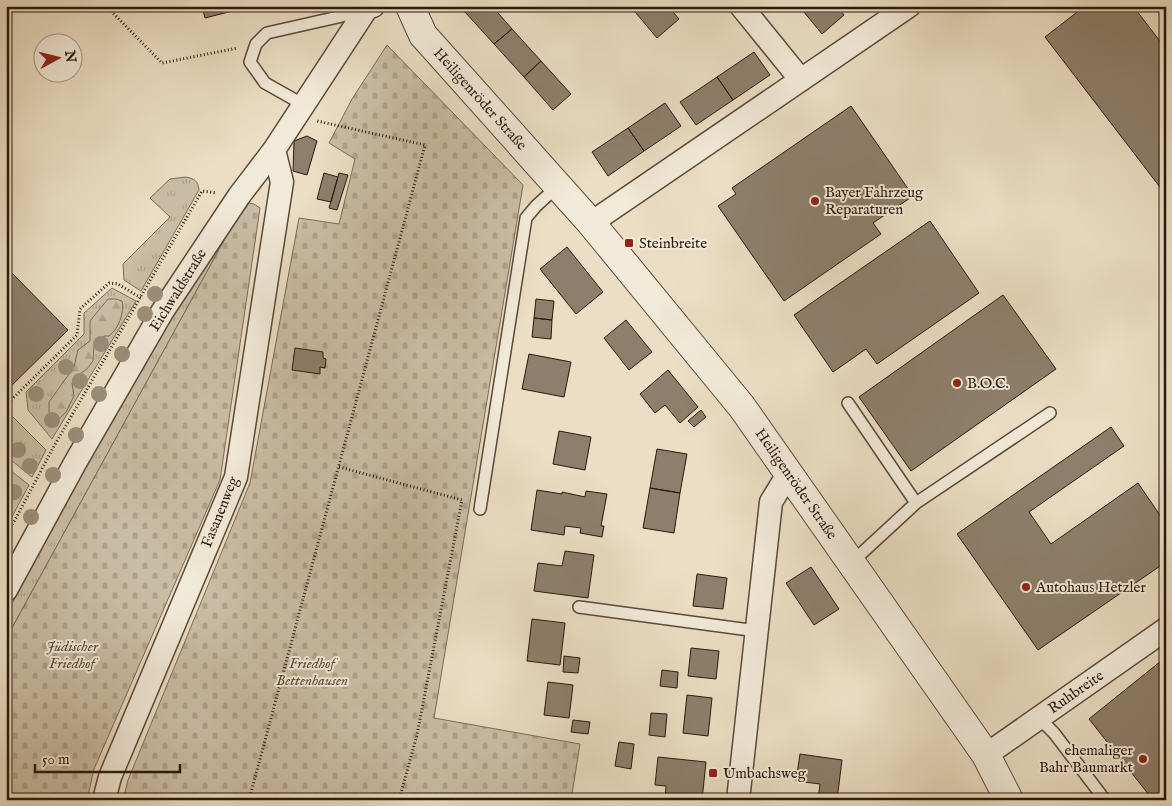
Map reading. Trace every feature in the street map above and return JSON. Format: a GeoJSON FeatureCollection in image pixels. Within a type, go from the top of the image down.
{"type":"FeatureCollection","features":[{"type":"Feature","properties":{"kind":"street","name":"Heiligenröder Straße"},"geometry":{"type":"LineString","coordinates":[[410,6],[423,35],[591,223],[742,407],[986,755],[1009,800]]}},
{"type":"Feature","properties":{"kind":"street"},"geometry":{"type":"LineString","coordinates":[[741,6],[802,80]]}},
{"type":"Feature","properties":{"kind":"street"},"geometry":{"type":"LineString","coordinates":[[591,223],[909,6]]}},
{"type":"Feature","properties":{"kind":"street","name":"Eichwaldstraße"},"geometry":{"type":"LineString","coordinates":[[6,590],[75,463],[162,312],[239,196],[274,150],[370,7]]}},
{"type":"Feature","properties":{"kind":"street","name":"Fasanenweg"},"geometry":{"type":"LineString","coordinates":[[104,800],[110,777],[236,478],[282,182],[274,150]]}},
{"type":"Feature","properties":{"kind":"street"},"geometry":{"type":"LineString","coordinates":[[738,800],[771,502],[782,484],[792,476]]}},
{"type":"Feature","properties":{"kind":"street","name":"Ruhbreite"},"geometry":{"type":"LineString","coordinates":[[986,755],[1166,629]]}},
{"type":"Feature","properties":{"kind":"lane"},"geometry":{"type":"LineString","coordinates":[[301,110],[265,83],[250,62],[256,44],[267,33],[338,17],[370,7]]}},
{"type":"Feature","properties":{"kind":"lane"},"geometry":{"type":"LineString","coordinates":[[480,509],[526,218],[558,186]]}},
{"type":"Feature","properties":{"kind":"lane"},"geometry":{"type":"LineString","coordinates":[[848,403],[916,503]]}},
{"type":"Feature","properties":{"kind":"lane"},"geometry":{"type":"LineString","coordinates":[[851,563],[916,503],[1050,413]]}},
{"type":"Feature","properties":{"kind":"lane"},"geometry":{"type":"LineString","coordinates":[[579,607],[757,631]]}},
{"type":"Feature","properties":{"kind":"lane"},"geometry":{"type":"LineString","coordinates":[[1039,718],[1054,733],[1105,800]]}},
{"type":"Feature","properties":{"kind":"path"},"geometry":{"type":"LineString","coordinates":[[106,6],[162,63],[256,44]]}},
{"type":"Feature","properties":{"kind":"path"},"geometry":{"type":"LineString","coordinates":[[249,800],[425,145],[307,119],[301,110]]}},
{"type":"Feature","properties":{"kind":"path"},"geometry":{"type":"LineString","coordinates":[[6,536],[54,446],[202,191],[239,196]]}},
{"type":"Feature","properties":{"kind":"path"},"geometry":{"type":"LineString","coordinates":[[6,405],[76,335],[80,309],[109,283],[118,284],[141,298]]}},
{"type":"Feature","properties":{"kind":"path"},"geometry":{"type":"LineString","coordinates":[[339,467],[462,500],[417,735],[399,800]]}},
{"type":"Feature","properties":{"kind":"green space","name":"Friedhof Bettenhausen"},"geometry":{"type":"Polygon","coordinates":[[[387,45],[523,185],[434,718],[580,744],[571,800],[123,800],[128,780],[250,483],[299,218],[339,224],[355,159],[329,143],[352,99],[387,45]]]}},
{"type":"Feature","properties":{"kind":"green space"},"geometry":{"type":"Polygon","coordinates":[[[186,177],[196,181],[199,190],[141,291],[124,280],[123,264],[170,217],[150,198],[170,179],[186,177]]]}},
{"type":"Feature","properties":{"kind":"green space"},"geometry":{"type":"Polygon","coordinates":[[[245,202],[6,639],[6,615],[83,468],[161,331],[245,202]]]}},
{"type":"Feature","properties":{"kind":"green space","name":"Jüdischer Friedhof"},"geometry":{"type":"Polygon","coordinates":[[[245,202],[260,208],[220,480],[94,769],[87,800],[6,800],[6,639],[245,202]]]}},
{"type":"Feature","properties":{"kind":"green space"},"geometry":{"type":"Polygon","coordinates":[[[112,288],[136,301],[52,439],[28,410],[26,392],[84,334],[84,313],[112,288]]]}},
{"type":"Feature","properties":{"kind":"green space"},"geometry":{"type":"Polygon","coordinates":[[[108,299],[122,301],[122,316],[118,325],[109,336],[104,336],[94,344],[93,361],[87,369],[75,377],[72,383],[74,396],[66,412],[59,419],[53,417],[49,412],[49,402],[74,367],[78,350],[90,341],[90,321],[108,299]]]}},
{"type":"Feature","properties":{"kind":"green space"},"geometry":{"type":"Polygon","coordinates":[[[6,412],[46,450],[32,477],[6,456],[6,412]]]}},
{"type":"Feature","properties":{"kind":"green space"},"geometry":{"type":"Polygon","coordinates":[[[6,467],[29,485],[6,528],[6,467]]]}},
{"type":"Feature","properties":{"kind":"building"},"geometry":{"type":"Polygon","coordinates":[[[202,6],[244,6],[244,8],[205,18],[202,6]]]}},
{"type":"Feature","properties":{"kind":"building"},"geometry":{"type":"Polygon","coordinates":[[[471,6],[492,6],[512,29],[494,44],[465,12],[471,6]]]}},
{"type":"Feature","properties":{"kind":"building"},"geometry":{"type":"Polygon","coordinates":[[[630,6],[668,6],[679,19],[657,38],[630,6]]]}},
{"type":"Feature","properties":{"kind":"building"},"geometry":{"type":"Polygon","coordinates":[[[799,6],[837,6],[844,15],[822,34],[799,6]]]}},
{"type":"Feature","properties":{"kind":"building"},"geometry":{"type":"Polygon","coordinates":[[[1085,6],[1133,6],[1166,49],[1166,195],[1045,37],[1085,6]]]}},
{"type":"Feature","properties":{"kind":"building"},"geometry":{"type":"Polygon","coordinates":[[[512,29],[541,61],[524,77],[494,44],[512,29]]]}},
{"type":"Feature","properties":{"kind":"building"},"geometry":{"type":"Polygon","coordinates":[[[754,52],[770,75],[733,100],[717,77],[754,52]]]}},
{"type":"Feature","properties":{"kind":"building"},"geometry":{"type":"Polygon","coordinates":[[[541,61],[571,94],[553,110],[524,77],[541,61]]]}},
{"type":"Feature","properties":{"kind":"building"},"geometry":{"type":"Polygon","coordinates":[[[717,77],[733,100],[696,125],[680,102],[717,77]]]}},
{"type":"Feature","properties":{"kind":"building"},"geometry":{"type":"Polygon","coordinates":[[[665,103],[681,126],[644,151],[628,128],[665,103]]]}},
{"type":"Feature","properties":{"kind":"building","name":"Bayer Fahrzeug Reparaturen"},"geometry":{"type":"Polygon","coordinates":[[[851,106],[913,196],[873,223],[881,234],[784,301],[718,206],[736,194],[732,188],[851,106]]]}},
{"type":"Feature","properties":{"kind":"building"},"geometry":{"type":"Polygon","coordinates":[[[628,128],[644,151],[608,176],[592,152],[628,128]]]}},
{"type":"Feature","properties":{"kind":"building"},"geometry":{"type":"Polygon","coordinates":[[[307,136],[317,141],[307,175],[293,171],[294,141],[307,136]]]}},
{"type":"Feature","properties":{"kind":"building"},"geometry":{"type":"Polygon","coordinates":[[[324,173],[338,177],[331,202],[317,199],[324,173]]]}},
{"type":"Feature","properties":{"kind":"building"},"geometry":{"type":"Polygon","coordinates":[[[339,173],[348,175],[337,210],[329,208],[339,173]]]}},
{"type":"Feature","properties":{"kind":"building"},"geometry":{"type":"Polygon","coordinates":[[[930,221],[979,293],[877,364],[866,349],[833,372],[794,315],[930,221]]]}},
{"type":"Feature","properties":{"kind":"building"},"geometry":{"type":"Polygon","coordinates":[[[567,247],[603,292],[576,314],[540,269],[567,247]]]}},
{"type":"Feature","properties":{"kind":"building"},"geometry":{"type":"Polygon","coordinates":[[[6,267],[68,330],[6,391],[6,267]]]}},
{"type":"Feature","properties":{"kind":"building","name":"B.O.C."},"geometry":{"type":"Polygon","coordinates":[[[1003,295],[1056,369],[911,471],[859,397],[1003,295]]]}},
{"type":"Feature","properties":{"kind":"building"},"geometry":{"type":"Polygon","coordinates":[[[536,299],[554,301],[552,320],[534,318],[536,299]]]}},
{"type":"Feature","properties":{"kind":"building"},"geometry":{"type":"Polygon","coordinates":[[[534,318],[552,320],[551,339],[532,337],[534,318]]]}},
{"type":"Feature","properties":{"kind":"building"},"geometry":{"type":"Polygon","coordinates":[[[626,320],[652,352],[629,370],[604,338],[626,320]]]}},
{"type":"Feature","properties":{"kind":"building"},"geometry":{"type":"Polygon","coordinates":[[[295,348],[323,352],[323,358],[326,359],[325,368],[320,367],[320,374],[292,370],[295,348]]]}},
{"type":"Feature","properties":{"kind":"building"},"geometry":{"type":"Polygon","coordinates":[[[529,354],[571,362],[564,397],[522,389],[529,354]]]}},
{"type":"Feature","properties":{"kind":"building"},"geometry":{"type":"Polygon","coordinates":[[[668,370],[698,407],[680,423],[665,405],[655,413],[640,394],[668,370]]]}},
{"type":"Feature","properties":{"kind":"building"},"geometry":{"type":"Polygon","coordinates":[[[701,410],[706,417],[694,427],[688,421],[701,410]]]}},
{"type":"Feature","properties":{"kind":"building"},"geometry":{"type":"Polygon","coordinates":[[[1111,427],[1124,446],[1029,512],[1051,544],[1138,483],[1166,524],[1166,562],[1038,650],[957,534],[1111,427]]]}},
{"type":"Feature","properties":{"kind":"building"},"geometry":{"type":"Polygon","coordinates":[[[559,431],[591,437],[585,470],[553,464],[559,431]]]}},
{"type":"Feature","properties":{"kind":"building"},"geometry":{"type":"Polygon","coordinates":[[[657,449],[687,454],[680,493],[650,488],[657,449]]]}},
{"type":"Feature","properties":{"kind":"building"},"geometry":{"type":"Polygon","coordinates":[[[650,488],[680,493],[674,533],[643,528],[650,488]]]}},
{"type":"Feature","properties":{"kind":"building"},"geometry":{"type":"Polygon","coordinates":[[[537,490],[562,494],[562,492],[585,497],[586,491],[607,494],[601,526],[604,526],[602,537],[580,533],[581,528],[565,526],[564,535],[531,530],[537,490]]]}},
{"type":"Feature","properties":{"kind":"building"},"geometry":{"type":"Polygon","coordinates":[[[565,551],[594,555],[588,598],[534,591],[538,563],[562,566],[565,551]]]}},
{"type":"Feature","properties":{"kind":"building"},"geometry":{"type":"Polygon","coordinates":[[[811,567],[839,609],[814,625],[786,583],[811,567]]]}},
{"type":"Feature","properties":{"kind":"building"},"geometry":{"type":"Polygon","coordinates":[[[697,574],[727,578],[723,609],[693,606],[697,574]]]}},
{"type":"Feature","properties":{"kind":"building"},"geometry":{"type":"Polygon","coordinates":[[[532,619],[565,623],[560,665],[527,661],[532,619]]]}},
{"type":"Feature","properties":{"kind":"building"},"geometry":{"type":"Polygon","coordinates":[[[691,648],[719,651],[716,679],[688,676],[691,648]]]}},
{"type":"Feature","properties":{"kind":"building"},"geometry":{"type":"Polygon","coordinates":[[[564,656],[580,658],[578,673],[563,672],[564,656]]]}},
{"type":"Feature","properties":{"kind":"building","name":"ehemaliger Bahr Baumarkt"},"geometry":{"type":"Polygon","coordinates":[[[1166,657],[1166,800],[1153,800],[1089,719],[1166,657]]]}},
{"type":"Feature","properties":{"kind":"building"},"geometry":{"type":"Polygon","coordinates":[[[662,670],[678,672],[677,688],[660,686],[662,670]]]}},
{"type":"Feature","properties":{"kind":"building"},"geometry":{"type":"Polygon","coordinates":[[[548,682],[573,685],[569,718],[544,715],[548,682]]]}},
{"type":"Feature","properties":{"kind":"building"},"geometry":{"type":"Polygon","coordinates":[[[687,695],[712,698],[708,736],[683,733],[687,695]]]}},
{"type":"Feature","properties":{"kind":"building"},"geometry":{"type":"Polygon","coordinates":[[[651,713],[667,714],[665,737],[649,735],[651,713]]]}},
{"type":"Feature","properties":{"kind":"building"},"geometry":{"type":"Polygon","coordinates":[[[573,720],[590,722],[588,734],[571,732],[573,720]]]}},
{"type":"Feature","properties":{"kind":"building"},"geometry":{"type":"Polygon","coordinates":[[[619,742],[634,744],[631,769],[615,766],[619,742]]]}},
{"type":"Feature","properties":{"kind":"building"},"geometry":{"type":"Polygon","coordinates":[[[800,754],[842,760],[837,800],[818,800],[820,784],[796,781],[800,754]]]}},
{"type":"Feature","properties":{"kind":"building"},"geometry":{"type":"Polygon","coordinates":[[[658,757],[706,762],[702,800],[665,800],[666,786],[655,785],[658,757]]]}},
{"type":"Feature","properties":{"kind":"place","name":"Bayer Fahrzeug Reparaturen"},"geometry":{"type":"Point","coordinates":[815,201]}},
{"type":"Feature","properties":{"kind":"place","name":"Steinbreite"},"geometry":{"type":"Point","coordinates":[629,243]}},
{"type":"Feature","properties":{"kind":"place","name":"B.O.C."},"geometry":{"type":"Point","coordinates":[957,383]}},
{"type":"Feature","properties":{"kind":"place","name":"Autohaus Hetzler"},"geometry":{"type":"Point","coordinates":[1026,587]}},
{"type":"Feature","properties":{"kind":"place","name":"ehemaliger Bahr Baumarkt"},"geometry":{"type":"Point","coordinates":[1143,759]}},
{"type":"Feature","properties":{"kind":"place","name":"Umbachsweg"},"geometry":{"type":"Point","coordinates":[713,773]}}]}
